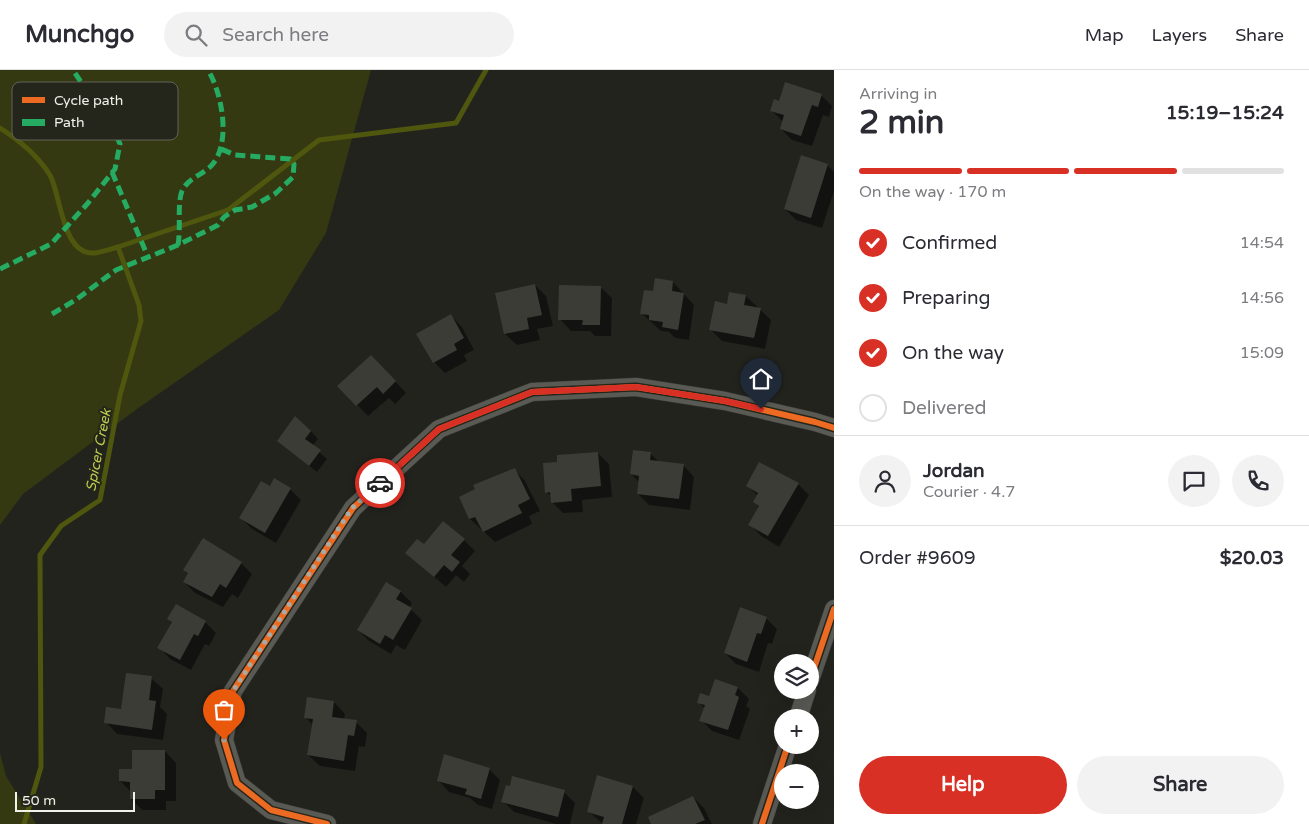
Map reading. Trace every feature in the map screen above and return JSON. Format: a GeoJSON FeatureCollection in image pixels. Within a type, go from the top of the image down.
{"type":"FeatureCollection","features":[{"type":"Feature","properties":{"kind":"street"},"geometry":{"type":"LineString","coordinates":[[327,824],[270,810],[237,783],[224,740],[233,691],[352,508],[439,429],[532,392],[636,387],[725,401],[834,428]]}},
{"type":"Feature","properties":{"kind":"street"},"geometry":{"type":"LineString","coordinates":[[819,654],[834,609]]}},
{"type":"Feature","properties":{"kind":"street"},"geometry":{"type":"LineString","coordinates":[[762,824],[785,754]]}},
{"type":"Feature","properties":{"kind":"green space"},"geometry":{"type":"Polygon","coordinates":[[[0,70],[371,70],[326,233],[279,310],[137,409],[23,494],[0,525],[0,70]]]}},
{"type":"Feature","properties":{"kind":"green space"},"geometry":{"type":"Polygon","coordinates":[[[0,753],[6,776],[36,824],[0,824],[0,753]]]}},
{"type":"Feature","properties":{"kind":"building"},"geometry":{"type":"Polygon","coordinates":[[[785,82],[822,94],[818,107],[812,105],[801,136],[780,129],[784,115],[770,111],[774,99],[779,101],[785,82]]]}},
{"type":"Feature","properties":{"kind":"building"},"geometry":{"type":"Polygon","coordinates":[[[801,155],[828,164],[811,218],[784,209],[801,155]]]}},
{"type":"Feature","properties":{"kind":"building"},"geometry":{"type":"Polygon","coordinates":[[[655,278],[673,281],[672,291],[684,293],[678,330],[662,327],[663,322],[649,320],[649,315],[640,314],[644,290],[653,291],[655,278]]]}},
{"type":"Feature","properties":{"kind":"building"},"geometry":{"type":"Polygon","coordinates":[[[535,284],[542,315],[527,318],[529,329],[504,334],[495,293],[535,284]]]}},
{"type":"Feature","properties":{"kind":"building"},"geometry":{"type":"Polygon","coordinates":[[[559,285],[601,286],[600,325],[582,325],[583,320],[558,320],[559,285]]]}},
{"type":"Feature","properties":{"kind":"building"},"geometry":{"type":"Polygon","coordinates":[[[729,292],[746,295],[744,305],[761,308],[754,338],[709,330],[715,301],[727,304],[729,292]]]}},
{"type":"Feature","properties":{"kind":"building"},"geometry":{"type":"Polygon","coordinates":[[[451,314],[464,338],[454,344],[457,350],[433,363],[416,334],[451,314]]]}},
{"type":"Feature","properties":{"kind":"building"},"geometry":{"type":"Polygon","coordinates":[[[371,355],[396,381],[383,394],[377,387],[356,406],[337,386],[371,355]]]}},
{"type":"Feature","properties":{"kind":"building"},"geometry":{"type":"Polygon","coordinates":[[[295,416],[311,431],[305,439],[321,450],[309,466],[277,441],[295,416]]]}},
{"type":"Feature","properties":{"kind":"building"},"geometry":{"type":"Polygon","coordinates":[[[633,450],[651,452],[650,460],[684,464],[679,499],[637,494],[639,476],[630,474],[633,450]]]}},
{"type":"Feature","properties":{"kind":"building"},"geometry":{"type":"Polygon","coordinates":[[[598,452],[601,486],[571,489],[572,501],[551,503],[550,492],[545,493],[543,463],[557,462],[557,455],[598,452]]]}},
{"type":"Feature","properties":{"kind":"building"},"geometry":{"type":"Polygon","coordinates":[[[759,462],[799,483],[768,536],[748,525],[759,506],[753,502],[758,493],[746,486],[759,462]]]}},
{"type":"Feature","properties":{"kind":"building"},"geometry":{"type":"Polygon","coordinates":[[[515,468],[530,499],[518,505],[522,513],[483,532],[475,517],[469,519],[459,497],[475,489],[473,485],[515,468]]]}},
{"type":"Feature","properties":{"kind":"building"},"geometry":{"type":"Polygon","coordinates":[[[274,478],[291,488],[265,533],[239,518],[261,481],[270,486],[274,478]]]}},
{"type":"Feature","properties":{"kind":"building"},"geometry":{"type":"Polygon","coordinates":[[[443,521],[465,539],[451,555],[460,562],[452,572],[444,565],[434,577],[405,553],[417,539],[424,544],[443,521]]]}},
{"type":"Feature","properties":{"kind":"building"},"geometry":{"type":"Polygon","coordinates":[[[203,538],[242,562],[226,588],[220,584],[212,597],[183,582],[188,573],[183,570],[203,538]]]}},
{"type":"Feature","properties":{"kind":"building"},"geometry":{"type":"Polygon","coordinates":[[[386,582],[401,591],[396,599],[412,608],[393,640],[385,635],[380,644],[357,630],[386,582]]]}},
{"type":"Feature","properties":{"kind":"building"},"geometry":{"type":"Polygon","coordinates":[[[176,604],[206,621],[198,636],[194,634],[180,660],[157,648],[172,622],[167,619],[176,604]]]}},
{"type":"Feature","properties":{"kind":"building"},"geometry":{"type":"Polygon","coordinates":[[[740,607],[767,617],[761,634],[757,633],[747,662],[724,653],[740,607]]]}},
{"type":"Feature","properties":{"kind":"building"},"geometry":{"type":"Polygon","coordinates":[[[126,673],[152,676],[149,700],[156,701],[152,730],[104,723],[106,707],[121,709],[126,673]]]}},
{"type":"Feature","properties":{"kind":"building"},"geometry":{"type":"Polygon","coordinates":[[[715,679],[738,687],[735,695],[739,697],[728,730],[699,721],[705,705],[697,703],[700,693],[709,696],[715,679]]]}},
{"type":"Feature","properties":{"kind":"building"},"geometry":{"type":"Polygon","coordinates":[[[307,697],[334,701],[332,717],[357,720],[354,736],[348,735],[344,761],[307,755],[313,719],[304,718],[307,697]]]}},
{"type":"Feature","properties":{"kind":"building"},"geometry":{"type":"Polygon","coordinates":[[[132,750],[165,750],[165,790],[155,790],[155,799],[130,799],[130,782],[119,781],[119,769],[132,769],[132,750]]]}},
{"type":"Feature","properties":{"kind":"building"},"geometry":{"type":"Polygon","coordinates":[[[444,754],[490,768],[481,799],[465,794],[467,789],[437,781],[444,754]]]}},
{"type":"Feature","properties":{"kind":"building"},"geometry":{"type":"Polygon","coordinates":[[[597,775],[633,786],[622,824],[602,824],[604,817],[587,812],[597,775]]]}},
{"type":"Feature","properties":{"kind":"building"},"geometry":{"type":"Polygon","coordinates":[[[512,776],[565,790],[558,817],[501,802],[506,785],[510,786],[512,776]]]}},
{"type":"Feature","properties":{"kind":"building"},"geometry":{"type":"Polygon","coordinates":[[[693,796],[705,820],[695,824],[651,824],[648,817],[693,796]]]}},
{"type":"Feature","properties":{"kind":"waterway"},"geometry":{"type":"LineString","coordinates":[[118,247],[228,210],[319,140],[456,123],[486,70]]}},
{"type":"Feature","properties":{"kind":"waterway","name":"Spicer Creek"},"geometry":{"type":"LineString","coordinates":[[0,128],[12,137]]}},
{"type":"Feature","properties":{"kind":"waterway","name":"Spicer Creek"},"geometry":{"type":"LineString","coordinates":[[17,140],[40,161],[50,175],[64,223],[76,245],[84,251],[95,253],[118,247],[139,305],[141,321],[120,395],[100,500],[61,526],[40,555],[41,767],[24,824]]}},
{"type":"Feature","properties":{"kind":"marked path"},"geometry":{"type":"LineString","coordinates":[[73,70],[81,82]]}},
{"type":"Feature","properties":{"kind":"marked path"},"geometry":{"type":"LineString","coordinates":[[178,245],[182,191],[191,180],[211,166],[217,157],[221,145],[223,132],[221,105],[208,70]]}},
{"type":"Feature","properties":{"kind":"marked path"},"geometry":{"type":"LineString","coordinates":[[0,269],[51,244],[88,203],[115,169],[120,144],[118,140]]}},
{"type":"Feature","properties":{"kind":"marked path"},"geometry":{"type":"LineString","coordinates":[[52,314],[77,299],[116,270],[178,245],[218,225],[224,217],[235,210],[252,207],[276,193],[293,177],[294,164],[290,159],[235,155],[219,148]]}},
{"type":"Feature","properties":{"kind":"marked path"},"geometry":{"type":"LineString","coordinates":[[112,172],[148,257]]}},
{"type":"Feature","properties":{"kind":"cycle path"},"geometry":{"type":"LineString","coordinates":[[327,824],[271,810],[237,783],[224,740],[233,691],[353,508],[439,429],[532,392],[636,387],[725,401],[834,428]]}},
{"type":"Feature","properties":{"kind":"cycle path"},"geometry":{"type":"LineString","coordinates":[[819,654],[834,609]]}},
{"type":"Feature","properties":{"kind":"cycle path"},"geometry":{"type":"LineString","coordinates":[[762,824],[785,754]]}},
{"type":"Feature","properties":{"kind":"way so far"},"geometry":{"type":"LineString","coordinates":[[224,740],[233,691],[352,508],[380,483]]}},
{"type":"Feature","properties":{"kind":"route"},"geometry":{"type":"LineString","coordinates":[[380,483],[439,429],[532,392],[636,387],[725,401],[761,409]]}}]}
